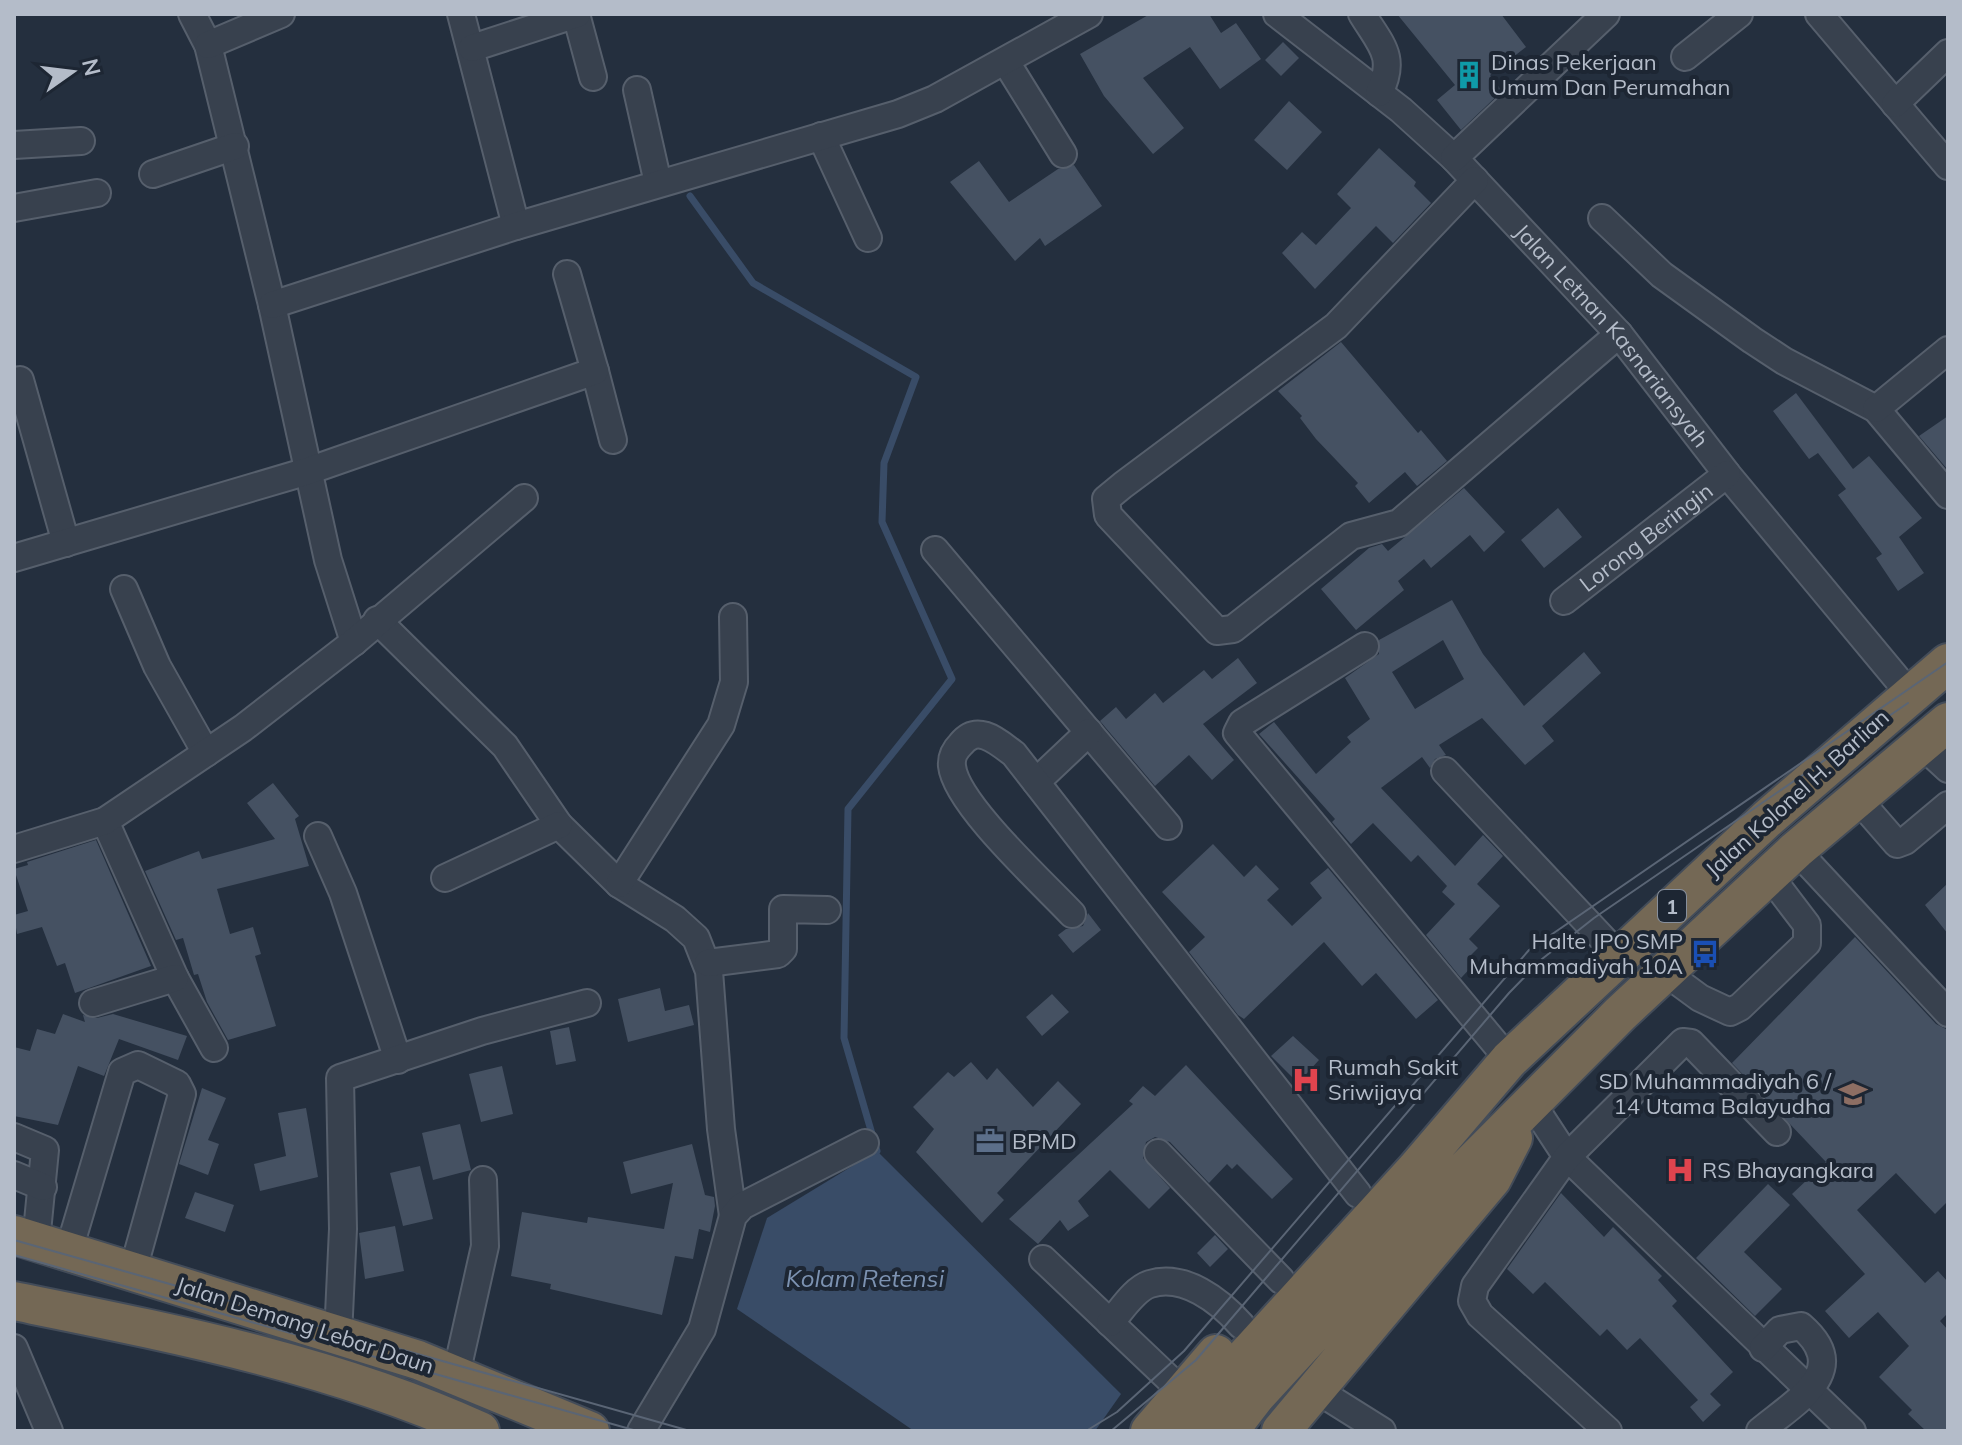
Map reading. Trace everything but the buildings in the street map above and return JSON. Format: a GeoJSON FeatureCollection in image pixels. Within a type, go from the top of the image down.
{"type":"FeatureCollection","features":[{"type":"Feature","properties":{"kind":"highway","name":"Jalan Kolonel H. Barlian"},"geometry":{"type":"LineString","coordinates":[[1430,1180],[1505,1065],[1726,856],[1909,693],[1948,663]]}},
{"type":"Feature","properties":{"kind":"highway","name":"Jalan Kolonel H. Barlian"},"geometry":{"type":"LineString","coordinates":[[1430,1180],[1527,1105],[1782,862],[1857,798],[1939,745]]}},
{"type":"Feature","properties":{"kind":"highway"},"geometry":{"type":"LineString","coordinates":[[1161,1430],[1183,1392],[1358,1194],[1460,1091],[1505,1065]]}},
{"type":"Feature","properties":{"kind":"highway"},"geometry":{"type":"LineString","coordinates":[[1281,1431],[1492,1179],[1508,1153],[1527,1105]]}},
{"type":"Feature","properties":{"kind":"highway","name":"1"},"geometry":{"type":"LineString","coordinates":[[1161,1430],[1244,1358],[1430,1180]]}},
{"type":"Feature","properties":{"kind":"highway","name":"1"},"geometry":{"type":"LineString","coordinates":[[1229,1431],[1430,1180]]}},
{"type":"Feature","properties":{"kind":"highway","name":"Jalan Demang Lebar Daun"},"geometry":{"type":"LineString","coordinates":[[40,1242],[418,1360],[590,1431]]}},
{"type":"Feature","properties":{"kind":"highway","name":"Jalan Demang Lebar Daun"},"geometry":{"type":"LineString","coordinates":[[14,1301],[205,1340],[414,1401],[465,1428]]}},
{"type":"Feature","properties":{"kind":"street"},"geometry":{"type":"LineString","coordinates":[[192,14],[208,45],[235,146],[328,560],[354,642]]}},
{"type":"Feature","properties":{"kind":"street"},"geometry":{"type":"LineString","coordinates":[[208,45],[281,14]]}},
{"type":"Feature","properties":{"kind":"street"},"geometry":{"type":"LineString","coordinates":[[461,14],[516,226]]}},
{"type":"Feature","properties":{"kind":"street"},"geometry":{"type":"LineString","coordinates":[[472,48],[576,14],[593,77]]}},
{"type":"Feature","properties":{"kind":"street"},"geometry":{"type":"LineString","coordinates":[[272,305],[516,226],[917,107],[1006,62],[1089,14]]}},
{"type":"Feature","properties":{"kind":"street","name":"Jalan Letnan Kasnariansyah"},"geometry":{"type":"LineString","coordinates":[[1277,14],[1379,93],[1454,158],[1619,334],[1727,474],[1909,693]]}},
{"type":"Feature","properties":{"kind":"street"},"geometry":{"type":"LineString","coordinates":[[1294,14],[1313,41]]}},
{"type":"Feature","properties":{"kind":"street"},"geometry":{"type":"LineString","coordinates":[[1362,14],[1388,58],[1389,73],[1379,93]]}},
{"type":"Feature","properties":{"kind":"street"},"geometry":{"type":"LineString","coordinates":[[1454,158],[1606,14]]}},
{"type":"Feature","properties":{"kind":"street"},"geometry":{"type":"LineString","coordinates":[[1685,57],[1739,14]]}},
{"type":"Feature","properties":{"kind":"street"},"geometry":{"type":"LineString","coordinates":[[1819,14],[1948,166]]}},
{"type":"Feature","properties":{"kind":"street"},"geometry":{"type":"LineString","coordinates":[[1895,104],[1948,53]]}},
{"type":"Feature","properties":{"kind":"street"},"geometry":{"type":"LineString","coordinates":[[1006,62],[1063,154]]}},
{"type":"Feature","properties":{"kind":"street"},"geometry":{"type":"LineString","coordinates":[[637,90],[658,183]]}},
{"type":"Feature","properties":{"kind":"street"},"geometry":{"type":"LineString","coordinates":[[821,136],[868,238]]}},
{"type":"Feature","properties":{"kind":"street"},"geometry":{"type":"LineString","coordinates":[[14,145],[81,141]]}},
{"type":"Feature","properties":{"kind":"street"},"geometry":{"type":"LineString","coordinates":[[153,174],[235,146]]}},
{"type":"Feature","properties":{"kind":"street"},"geometry":{"type":"LineString","coordinates":[[1475,180],[1336,326],[1106,499],[1108,515],[1134,543],[1217,631],[1233,629],[1351,536],[1399,523],[1619,334]]}},
{"type":"Feature","properties":{"kind":"street"},"geometry":{"type":"LineString","coordinates":[[14,208],[97,193]]}},
{"type":"Feature","properties":{"kind":"street"},"geometry":{"type":"LineString","coordinates":[[1602,218],[1662,275],[1723,319],[1784,361],[1876,409],[1948,495]]}},
{"type":"Feature","properties":{"kind":"street"},"geometry":{"type":"LineString","coordinates":[[567,274],[613,440]]}},
{"type":"Feature","properties":{"kind":"street"},"geometry":{"type":"LineString","coordinates":[[1876,409],[1948,350]]}},
{"type":"Feature","properties":{"kind":"street"},"geometry":{"type":"LineString","coordinates":[[14,558],[308,471],[595,371]]}},
{"type":"Feature","properties":{"kind":"street"},"geometry":{"type":"LineString","coordinates":[[20,380],[66,543]]}},
{"type":"Feature","properties":{"kind":"street","name":"Lorong Beringin"},"geometry":{"type":"LineString","coordinates":[[1564,601],[1727,474]]}},
{"type":"Feature","properties":{"kind":"street"},"geometry":{"type":"LineString","coordinates":[[14,849],[105,821],[206,753],[286,697],[524,498]]}},
{"type":"Feature","properties":{"kind":"street"},"geometry":{"type":"LineString","coordinates":[[935,550],[1168,826]]}},
{"type":"Feature","properties":{"kind":"street"},"geometry":{"type":"LineString","coordinates":[[124,589],[157,666],[206,753]]}},
{"type":"Feature","properties":{"kind":"street"},"geometry":{"type":"LineString","coordinates":[[619,884],[721,725],[734,682],[733,617]]}},
{"type":"Feature","properties":{"kind":"street"},"geometry":{"type":"LineString","coordinates":[[377,620],[505,746],[559,825],[619,884],[675,919],[696,938],[708,963],[721,1129],[733,1216],[702,1329],[641,1431]]}},
{"type":"Feature","properties":{"kind":"street"},"geometry":{"type":"LineString","coordinates":[[1365,646],[1242,723],[1237,733],[1505,1065]]}},
{"type":"Feature","properties":{"kind":"street"},"geometry":{"type":"LineString","coordinates":[[1036,782],[1089,732]]}},
{"type":"Feature","properties":{"kind":"street"},"geometry":{"type":"LineString","coordinates":[[1072,914],[960,793],[951,765],[953,753],[965,739],[976,734],[990,736],[1014,754],[1358,1194]]}},
{"type":"Feature","properties":{"kind":"street"},"geometry":{"type":"LineString","coordinates":[[1445,771],[1620,957]]}},
{"type":"Feature","properties":{"kind":"street"},"geometry":{"type":"LineString","coordinates":[[1857,798],[1897,844],[1905,841],[1948,805]]}},
{"type":"Feature","properties":{"kind":"street"},"geometry":{"type":"LineString","coordinates":[[105,821],[175,978],[214,1048]]}},
{"type":"Feature","properties":{"kind":"street"},"geometry":{"type":"LineString","coordinates":[[445,878],[559,825]]}},
{"type":"Feature","properties":{"kind":"street"},"geometry":{"type":"LineString","coordinates":[[318,836],[343,893],[398,1060]]}},
{"type":"Feature","properties":{"kind":"street"},"geometry":{"type":"LineString","coordinates":[[1666,973],[1700,998],[1730,1012],[1740,1007],[1807,943],[1807,925],[1782,862]]}},
{"type":"Feature","properties":{"kind":"street"},"geometry":{"type":"LineString","coordinates":[[1782,862],[1948,1013]]}},
{"type":"Feature","properties":{"kind":"street"},"geometry":{"type":"LineString","coordinates":[[708,963],[778,954],[783,949],[783,909],[827,910]]}},
{"type":"Feature","properties":{"kind":"street"},"geometry":{"type":"LineString","coordinates":[[93,1003],[175,978]]}},
{"type":"Feature","properties":{"kind":"street"},"geometry":{"type":"LineString","coordinates":[[338,1336],[343,1229],[340,1080],[348,1074],[482,1031],[587,1003]]}},
{"type":"Feature","properties":{"kind":"street"},"geometry":{"type":"LineString","coordinates":[[1608,1431],[1480,1315],[1472,1301],[1475,1286],[1567,1157],[1683,1042],[1691,1043],[1777,1132]]}},
{"type":"Feature","properties":{"kind":"street"},"geometry":{"type":"LineString","coordinates":[[40,1242],[122,1072],[138,1065],[177,1084],[182,1094],[133,1270]]}},
{"type":"Feature","properties":{"kind":"street"},"geometry":{"type":"LineString","coordinates":[[1527,1105],[1567,1157],[1852,1431]]}},
{"type":"Feature","properties":{"kind":"street"},"geometry":{"type":"LineString","coordinates":[[14,1137],[45,1150],[40,1242]]}},
{"type":"Feature","properties":{"kind":"street"},"geometry":{"type":"LineString","coordinates":[[733,1216],[742,1206],[865,1143]]}},
{"type":"Feature","properties":{"kind":"street"},"geometry":{"type":"LineString","coordinates":[[1158,1153],[1281,1280]]}},
{"type":"Feature","properties":{"kind":"street"},"geometry":{"type":"LineString","coordinates":[[14,1175],[43,1187]]}},
{"type":"Feature","properties":{"kind":"street"},"geometry":{"type":"LineString","coordinates":[[456,1375],[485,1246],[483,1180]]}},
{"type":"Feature","properties":{"kind":"street"},"geometry":{"type":"LineString","coordinates":[[1043,1259],[1183,1392]]}},
{"type":"Feature","properties":{"kind":"street"},"geometry":{"type":"LineString","coordinates":[[1110,1323],[1135,1294],[1150,1284],[1192,1285],[1227,1308],[1241,1325]]}},
{"type":"Feature","properties":{"kind":"street"},"geometry":{"type":"LineString","coordinates":[[1760,1431],[1807,1391],[1823,1371],[1824,1360],[1817,1340],[1801,1326],[1780,1330],[1763,1348]]}},
{"type":"Feature","properties":{"kind":"street"},"geometry":{"type":"LineString","coordinates":[[14,1348],[20,1375],[49,1431]]}},
{"type":"Feature","properties":{"kind":"street"},"geometry":{"type":"LineString","coordinates":[[1315,1389],[1382,1431]]}},
{"type":"Feature","properties":{"kind":"water","name":"Kolam Retensi"},"geometry":{"type":"Polygon","coordinates":[[[877,1151],[1121,1394],[1095,1431],[914,1431],[737,1309],[767,1218],[877,1151]]]}},
{"type":"Feature","properties":{"kind":"waterway"},"geometry":{"type":"LineString","coordinates":[[690,196],[753,283],[916,377],[884,463],[882,522],[952,679],[848,809],[844,1038],[877,1151]]}},
{"type":"Feature","properties":{"kind":"tram line"},"geometry":{"type":"LineString","coordinates":[[1086,1431],[1117,1412],[1184,1351],[1529,950],[1948,662]]}},
{"type":"Feature","properties":{"kind":"tram line"},"geometry":{"type":"LineString","coordinates":[[1111,1431],[1196,1360],[1509,993],[1542,959],[1594,918],[1908,703]]}},
{"type":"Feature","properties":{"kind":"tram line"},"geometry":{"type":"LineString","coordinates":[[14,1240],[690,1431]]}},
{"type":"Feature","properties":{"kind":"tram line"},"geometry":{"type":"LineString","coordinates":[[14,1255],[637,1431]]}},
{"type":"Feature","properties":{"kind":"place","name":"Dinas Pekerjaan Umum Dan Perumahan"},"geometry":{"type":"Point","coordinates":[1469,75]}},
{"type":"Feature","properties":{"kind":"place","name":"Halte JPO SMP Muhammadiyah 10A"},"geometry":{"type":"Point","coordinates":[1705,954]}},
{"type":"Feature","properties":{"kind":"place","name":"Rumah Sakit Sriwijaya"},"geometry":{"type":"Point","coordinates":[1306,1080]}},
{"type":"Feature","properties":{"kind":"place","name":"SD Muhammadiyah 6 / 14 Utama Balayudha"},"geometry":{"type":"Point","coordinates":[1853,1094]}},
{"type":"Feature","properties":{"kind":"place","name":"BPMD"},"geometry":{"type":"Point","coordinates":[990,1141]}},
{"type":"Feature","properties":{"kind":"place","name":"RS Bhayangkara"},"geometry":{"type":"Point","coordinates":[1680,1170]}}]}
